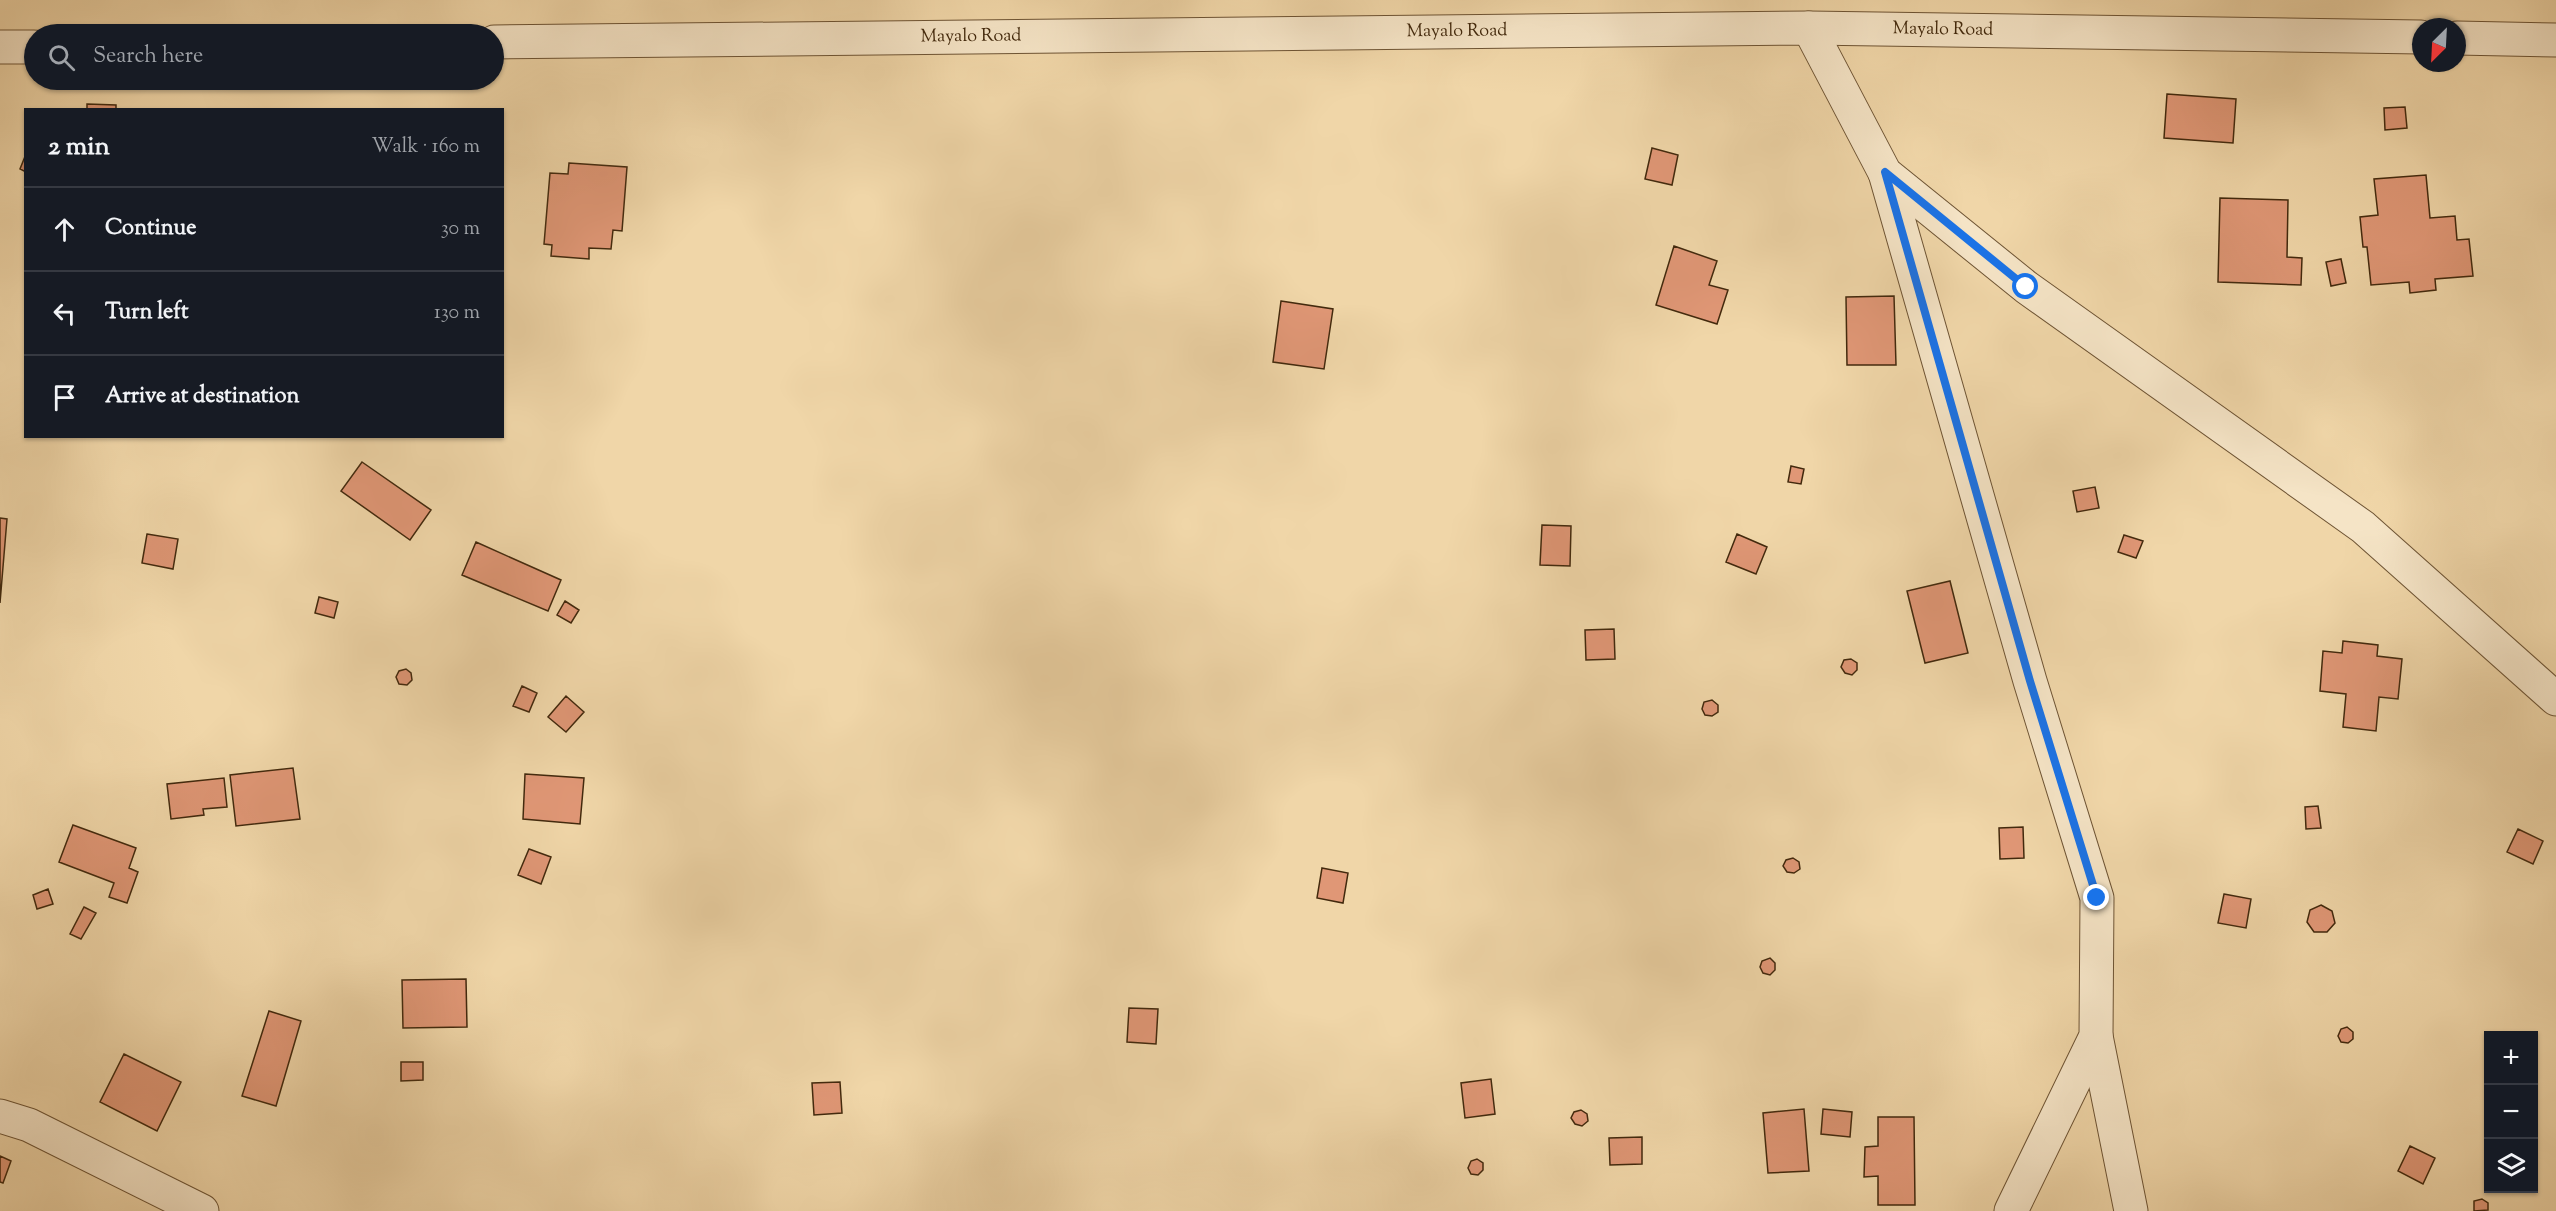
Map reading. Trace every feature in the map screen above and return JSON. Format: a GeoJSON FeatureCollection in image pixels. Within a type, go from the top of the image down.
{"type":"FeatureCollection","features":[{"type":"Feature","properties":{"kind":"street","name":"Mayalo Road"},"geometry":{"type":"LineString","coordinates":[[504,42],[1809,28],[2412,38]]}},
{"type":"Feature","properties":{"kind":"street"},"geometry":{"type":"LineString","coordinates":[[1809,28],[1885,172],[2030,681],[2097,898],[2096,1036],[2131,1211]]}},
{"type":"Feature","properties":{"kind":"street"},"geometry":{"type":"LineString","coordinates":[[2466,38],[2556,40]]}},
{"type":"Feature","properties":{"kind":"street"},"geometry":{"type":"LineString","coordinates":[[0,47],[24,47]]}},
{"type":"Feature","properties":{"kind":"street"},"geometry":{"type":"LineString","coordinates":[[1885,172],[2026,287],[2363,527],[2556,699]]}},
{"type":"Feature","properties":{"kind":"street"},"geometry":{"type":"LineString","coordinates":[[2011,1211],[2096,1036]]}},
{"type":"Feature","properties":{"kind":"street"},"geometry":{"type":"LineString","coordinates":[[0,1116],[29,1125],[201,1211]]}},
{"type":"Feature","properties":{"kind":"building"},"geometry":{"type":"Polygon","coordinates":[[[2167,94],[2236,99],[2233,143],[2164,138],[2167,94]]]}},
{"type":"Feature","properties":{"kind":"building"},"geometry":{"type":"Polygon","coordinates":[[[87,104],[116,105],[116,108],[87,108],[87,104]]]}},
{"type":"Feature","properties":{"kind":"building"},"geometry":{"type":"Polygon","coordinates":[[[2405,107],[2407,128],[2385,130],[2384,108],[2405,107]]]}},
{"type":"Feature","properties":{"kind":"building"},"geometry":{"type":"Polygon","coordinates":[[[1652,148],[1678,155],[1672,185],[1645,179],[1652,148]]]}},
{"type":"Feature","properties":{"kind":"building"},"geometry":{"type":"Polygon","coordinates":[[[24,159],[24,171],[20,169],[24,159]]]}},
{"type":"Feature","properties":{"kind":"building"},"geometry":{"type":"Polygon","coordinates":[[[569,163],[627,167],[622,231],[613,230],[611,249],[589,248],[589,259],[551,256],[552,245],[544,244],[550,173],[568,174],[569,163]]]}},
{"type":"Feature","properties":{"kind":"building"},"geometry":{"type":"Polygon","coordinates":[[[2426,175],[2430,218],[2455,216],[2457,240],[2469,239],[2473,276],[2435,279],[2436,290],[2410,293],[2409,282],[2371,285],[2367,247],[2363,247],[2360,217],[2378,215],[2374,179],[2426,175]]]}},
{"type":"Feature","properties":{"kind":"building"},"geometry":{"type":"Polygon","coordinates":[[[2220,198],[2288,200],[2287,257],[2302,258],[2301,285],[2218,282],[2220,198]]]}},
{"type":"Feature","properties":{"kind":"building"},"geometry":{"type":"Polygon","coordinates":[[[1674,246],[1717,261],[1709,285],[1728,290],[1717,324],[1656,305],[1674,246]]]}},
{"type":"Feature","properties":{"kind":"building"},"geometry":{"type":"Polygon","coordinates":[[[2341,259],[2346,283],[2331,286],[2326,262],[2341,259]]]}},
{"type":"Feature","properties":{"kind":"building"},"geometry":{"type":"Polygon","coordinates":[[[1894,296],[1896,365],[1847,365],[1846,297],[1894,296]]]}},
{"type":"Feature","properties":{"kind":"building"},"geometry":{"type":"Polygon","coordinates":[[[1281,301],[1333,309],[1324,369],[1273,362],[1281,301]]]}},
{"type":"Feature","properties":{"kind":"building"},"geometry":{"type":"Polygon","coordinates":[[[362,462],[431,510],[410,540],[341,491],[362,462]]]}},
{"type":"Feature","properties":{"kind":"building"},"geometry":{"type":"Polygon","coordinates":[[[1791,466],[1804,469],[1801,484],[1788,482],[1791,466]]]}},
{"type":"Feature","properties":{"kind":"building"},"geometry":{"type":"Polygon","coordinates":[[[2095,487],[2099,508],[2077,512],[2073,491],[2095,487]]]}},
{"type":"Feature","properties":{"kind":"building"},"geometry":{"type":"Polygon","coordinates":[[[0,518],[7,519],[0,603],[0,518]]]}},
{"type":"Feature","properties":{"kind":"building"},"geometry":{"type":"Polygon","coordinates":[[[1542,525],[1571,526],[1570,566],[1540,565],[1542,525]]]}},
{"type":"Feature","properties":{"kind":"building"},"geometry":{"type":"Polygon","coordinates":[[[147,534],[178,539],[173,569],[142,563],[147,534]]]}},
{"type":"Feature","properties":{"kind":"building"},"geometry":{"type":"Polygon","coordinates":[[[1737,534],[1767,547],[1756,574],[1726,562],[1737,534]]]}},
{"type":"Feature","properties":{"kind":"building"},"geometry":{"type":"Polygon","coordinates":[[[2124,535],[2143,541],[2136,558],[2118,552],[2124,535]]]}},
{"type":"Feature","properties":{"kind":"building"},"geometry":{"type":"Polygon","coordinates":[[[476,542],[561,580],[548,611],[462,575],[476,542]]]}},
{"type":"Feature","properties":{"kind":"building"},"geometry":{"type":"Polygon","coordinates":[[[1950,581],[1968,653],[1925,663],[1907,591],[1950,581]]]}},
{"type":"Feature","properties":{"kind":"building"},"geometry":{"type":"Polygon","coordinates":[[[319,597],[338,602],[334,618],[315,613],[319,597]]]}},
{"type":"Feature","properties":{"kind":"building"},"geometry":{"type":"Polygon","coordinates":[[[565,601],[579,610],[571,623],[557,615],[565,601]]]}},
{"type":"Feature","properties":{"kind":"building"},"geometry":{"type":"Polygon","coordinates":[[[1614,629],[1615,659],[1586,660],[1585,630],[1614,629]]]}},
{"type":"Feature","properties":{"kind":"building"},"geometry":{"type":"Polygon","coordinates":[[[2343,641],[2378,645],[2377,656],[2402,659],[2398,699],[2379,697],[2376,731],[2343,727],[2346,694],[2320,691],[2323,651],[2342,653],[2343,641]]]}},
{"type":"Feature","properties":{"kind":"building"},"geometry":{"type":"Polygon","coordinates":[[[1851,659],[1857,663],[1857,670],[1852,675],[1845,673],[1841,667],[1844,660],[1851,659]]]}},
{"type":"Feature","properties":{"kind":"building"},"geometry":{"type":"Polygon","coordinates":[[[406,669],[411,673],[412,680],[407,685],[399,684],[396,677],[399,671],[406,669]]]}},
{"type":"Feature","properties":{"kind":"building"},"geometry":{"type":"Polygon","coordinates":[[[522,686],[537,693],[529,712],[513,706],[522,686]]]}},
{"type":"Feature","properties":{"kind":"building"},"geometry":{"type":"Polygon","coordinates":[[[566,696],[584,712],[566,732],[548,717],[566,696]]]}},
{"type":"Feature","properties":{"kind":"building"},"geometry":{"type":"Polygon","coordinates":[[[1712,700],[1718,705],[1718,712],[1712,716],[1705,715],[1702,709],[1704,702],[1712,700]]]}},
{"type":"Feature","properties":{"kind":"building"},"geometry":{"type":"Polygon","coordinates":[[[293,768],[300,819],[236,826],[230,775],[293,768]]]}},
{"type":"Feature","properties":{"kind":"building"},"geometry":{"type":"Polygon","coordinates":[[[525,774],[584,778],[580,824],[523,819],[525,774]]]}},
{"type":"Feature","properties":{"kind":"building"},"geometry":{"type":"Polygon","coordinates":[[[224,778],[227,807],[203,809],[204,815],[171,819],[167,784],[224,778]]]}},
{"type":"Feature","properties":{"kind":"building"},"geometry":{"type":"Polygon","coordinates":[[[2318,806],[2321,828],[2306,829],[2305,807],[2318,806]]]}},
{"type":"Feature","properties":{"kind":"building"},"geometry":{"type":"Polygon","coordinates":[[[73,825],[136,848],[129,868],[138,872],[127,903],[109,897],[114,883],[59,862],[73,825]]]}},
{"type":"Feature","properties":{"kind":"building"},"geometry":{"type":"Polygon","coordinates":[[[2023,827],[2024,858],[2000,859],[1999,828],[2023,827]]]}},
{"type":"Feature","properties":{"kind":"building"},"geometry":{"type":"Polygon","coordinates":[[[2518,829],[2543,841],[2533,864],[2507,852],[2518,829]]]}},
{"type":"Feature","properties":{"kind":"building"},"geometry":{"type":"Polygon","coordinates":[[[529,849],[551,857],[541,884],[518,875],[529,849]]]}},
{"type":"Feature","properties":{"kind":"building"},"geometry":{"type":"Polygon","coordinates":[[[1793,858],[1799,862],[1800,869],[1794,873],[1787,872],[1783,866],[1786,860],[1793,858]]]}},
{"type":"Feature","properties":{"kind":"building"},"geometry":{"type":"Polygon","coordinates":[[[1322,868],[1348,873],[1343,903],[1317,898],[1322,868]]]}},
{"type":"Feature","properties":{"kind":"building"},"geometry":{"type":"Polygon","coordinates":[[[48,889],[53,904],[37,909],[33,895],[48,889]]]}},
{"type":"Feature","properties":{"kind":"building"},"geometry":{"type":"Polygon","coordinates":[[[2224,894],[2251,899],[2246,928],[2218,923],[2224,894]]]}},
{"type":"Feature","properties":{"kind":"building"},"geometry":{"type":"Polygon","coordinates":[[[2321,905],[2332,911],[2335,923],[2327,932],[2314,932],[2307,922],[2310,910],[2321,905]]]}},
{"type":"Feature","properties":{"kind":"building"},"geometry":{"type":"Polygon","coordinates":[[[84,907],[96,913],[81,939],[70,934],[84,907]]]}},
{"type":"Feature","properties":{"kind":"building"},"geometry":{"type":"Polygon","coordinates":[[[1770,958],[1775,963],[1775,970],[1770,975],[1763,973],[1760,967],[1762,961],[1770,958]]]}},
{"type":"Feature","properties":{"kind":"building"},"geometry":{"type":"Polygon","coordinates":[[[466,979],[467,1027],[403,1028],[402,980],[466,979]]]}},
{"type":"Feature","properties":{"kind":"building"},"geometry":{"type":"Polygon","coordinates":[[[1129,1008],[1158,1009],[1156,1044],[1127,1042],[1129,1008]]]}},
{"type":"Feature","properties":{"kind":"building"},"geometry":{"type":"Polygon","coordinates":[[[269,1011],[301,1021],[276,1106],[242,1096],[269,1011]]]}},
{"type":"Feature","properties":{"kind":"building"},"geometry":{"type":"Polygon","coordinates":[[[2347,1027],[2353,1032],[2353,1039],[2348,1043],[2341,1042],[2338,1036],[2341,1029],[2347,1027]]]}},
{"type":"Feature","properties":{"kind":"building"},"geometry":{"type":"Polygon","coordinates":[[[124,1054],[181,1082],[157,1131],[100,1102],[124,1054]]]}},
{"type":"Feature","properties":{"kind":"building"},"geometry":{"type":"Polygon","coordinates":[[[401,1062],[423,1062],[423,1080],[401,1081],[401,1062]]]}},
{"type":"Feature","properties":{"kind":"building"},"geometry":{"type":"Polygon","coordinates":[[[1491,1079],[1495,1114],[1465,1118],[1461,1083],[1491,1079]]]}},
{"type":"Feature","properties":{"kind":"building"},"geometry":{"type":"Polygon","coordinates":[[[840,1082],[842,1113],[814,1115],[812,1083],[840,1082]]]}},
{"type":"Feature","properties":{"kind":"building"},"geometry":{"type":"Polygon","coordinates":[[[1804,1109],[1809,1171],[1768,1173],[1763,1113],[1804,1109]]]}},
{"type":"Feature","properties":{"kind":"building"},"geometry":{"type":"Polygon","coordinates":[[[1823,1109],[1852,1112],[1850,1137],[1821,1134],[1823,1109]]]}},
{"type":"Feature","properties":{"kind":"building"},"geometry":{"type":"Polygon","coordinates":[[[1581,1110],[1587,1114],[1588,1121],[1582,1126],[1575,1124],[1571,1118],[1574,1112],[1581,1110]]]}},
{"type":"Feature","properties":{"kind":"building"},"geometry":{"type":"Polygon","coordinates":[[[1878,1117],[1914,1117],[1915,1205],[1878,1205],[1878,1176],[1864,1177],[1865,1147],[1878,1146],[1878,1117]]]}},
{"type":"Feature","properties":{"kind":"building"},"geometry":{"type":"Polygon","coordinates":[[[1642,1137],[1642,1164],[1610,1165],[1609,1138],[1642,1137]]]}},
{"type":"Feature","properties":{"kind":"building"},"geometry":{"type":"Polygon","coordinates":[[[2410,1146],[2435,1158],[2423,1184],[2398,1171],[2410,1146]]]}},
{"type":"Feature","properties":{"kind":"building"},"geometry":{"type":"Polygon","coordinates":[[[0,1156],[11,1161],[3,1183],[0,1182],[0,1156]]]}},
{"type":"Feature","properties":{"kind":"building"},"geometry":{"type":"Polygon","coordinates":[[[1477,1159],[1483,1163],[1483,1170],[1478,1175],[1471,1174],[1468,1168],[1471,1161],[1477,1159]]]}},
{"type":"Feature","properties":{"kind":"building"},"geometry":{"type":"Polygon","coordinates":[[[2482,1199],[2488,1203],[2488,1210],[2474,1211],[2474,1201],[2482,1199]]]}},
{"type":"Feature","properties":{"kind":"route"},"geometry":{"type":"LineString","coordinates":[[2026,287],[1885,172],[2030,681],[2097,898]]}}]}
